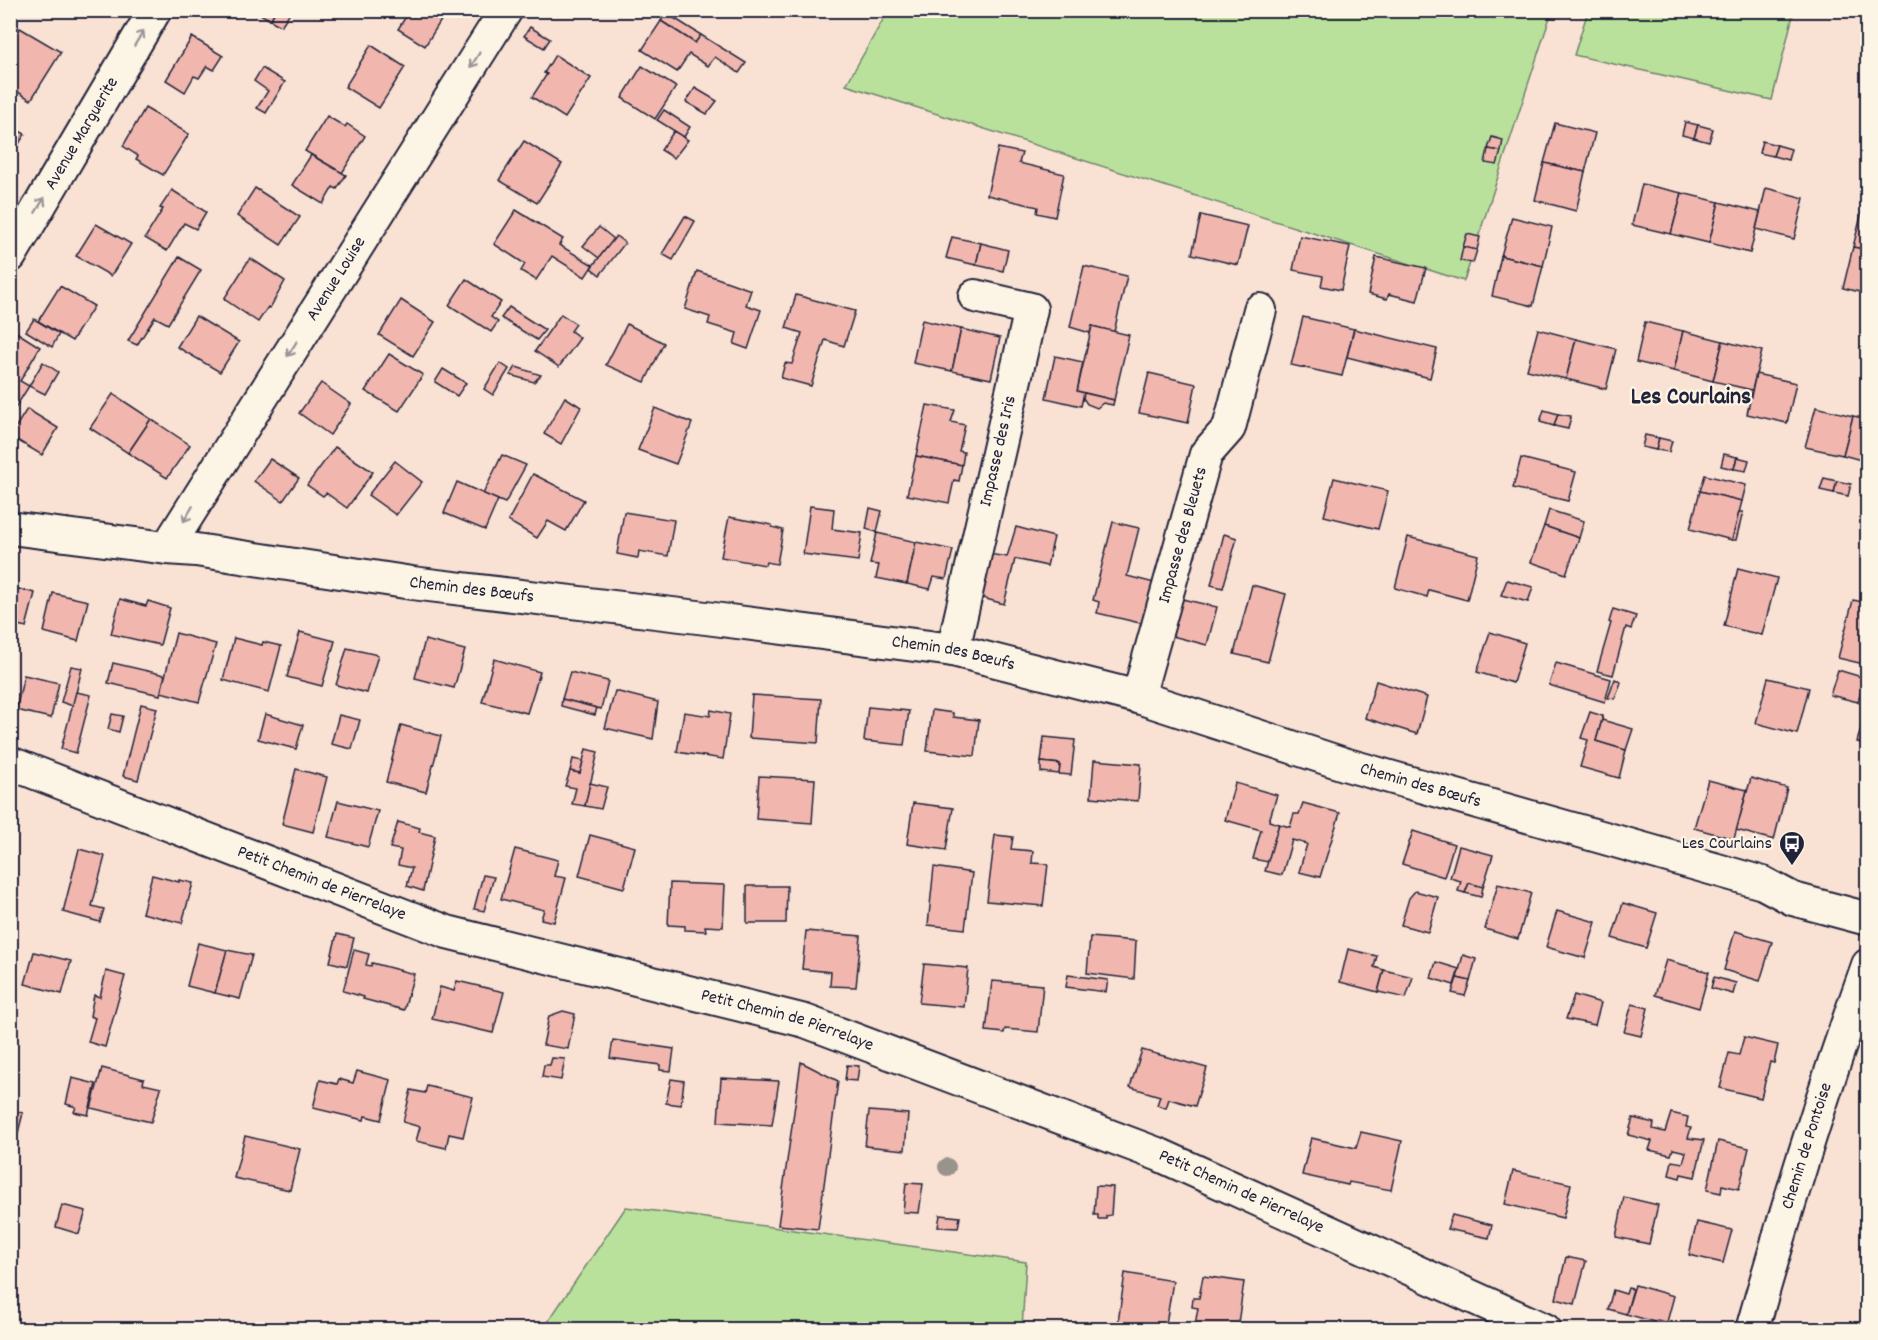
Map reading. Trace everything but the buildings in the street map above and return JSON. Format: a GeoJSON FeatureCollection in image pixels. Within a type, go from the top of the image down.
{"type":"FeatureCollection","features":[{"type":"Feature","properties":{"kind":"street","name":"Avenue Marguerite"},"geometry":{"type":"LineString","coordinates":[[10,256],[155,10]]}},
{"type":"Feature","properties":{"kind":"street","name":"Avenue Louise"},"geometry":{"type":"LineString","coordinates":[[167,548],[506,10]]}},
{"type":"Feature","properties":{"kind":"street","name":"Impasse des Iris"},"geometry":{"type":"LineString","coordinates":[[952,650],[1031,309],[975,296]]}},
{"type":"Feature","properties":{"kind":"street","name":"Impasse des Bleuets"},"geometry":{"type":"LineString","coordinates":[[1138,697],[1206,454],[1229,428],[1260,310]]}},
{"type":"Feature","properties":{"kind":"street","name":"Chemin des Bœufs"},"geometry":{"type":"LineString","coordinates":[[10,528],[196,550],[412,583],[952,650],[1138,697],[1344,764],[1763,883],[1793,899],[1868,919]]}},
{"type":"Feature","properties":{"kind":"street","name":"Petit Chemin de Pierrelaye"},"geometry":{"type":"LineString","coordinates":[[10,763],[447,932],[805,1021],[1160,1155],[1545,1329]]}},
{"type":"Feature","properties":{"kind":"street"},"geometry":{"type":"LineString","coordinates":[[1763,883],[1797,885],[1868,901]]}},
{"type":"Feature","properties":{"kind":"street","name":"Chemin de Pontoise"},"geometry":{"type":"LineString","coordinates":[[1752,1329],[1822,1095],[1868,965]]}},
{"type":"Feature","properties":{"kind":"green space"},"geometry":{"type":"Polygon","coordinates":[[[1588,10],[1794,11],[1772,100],[1574,55],[1588,10]]]}},
{"type":"Feature","properties":{"kind":"green space"},"geometry":{"type":"Polygon","coordinates":[[[888,11],[1552,11],[1464,281],[846,85],[888,11]]]}},
{"type":"Feature","properties":{"kind":"green space"},"geometry":{"type":"Polygon","coordinates":[[[626,1207],[1026,1262],[1022,1329],[543,1329],[626,1207]]]}},
{"type":"Feature","properties":{"kind":"place","name":"Les Courlains"},"geometry":{"type":"Point","coordinates":[1792,867]}},
{"type":"Feature","properties":{"kind":"district","name":"Les Courlains"},"geometry":{"type":"Point","coordinates":[1691,398]}}]}
